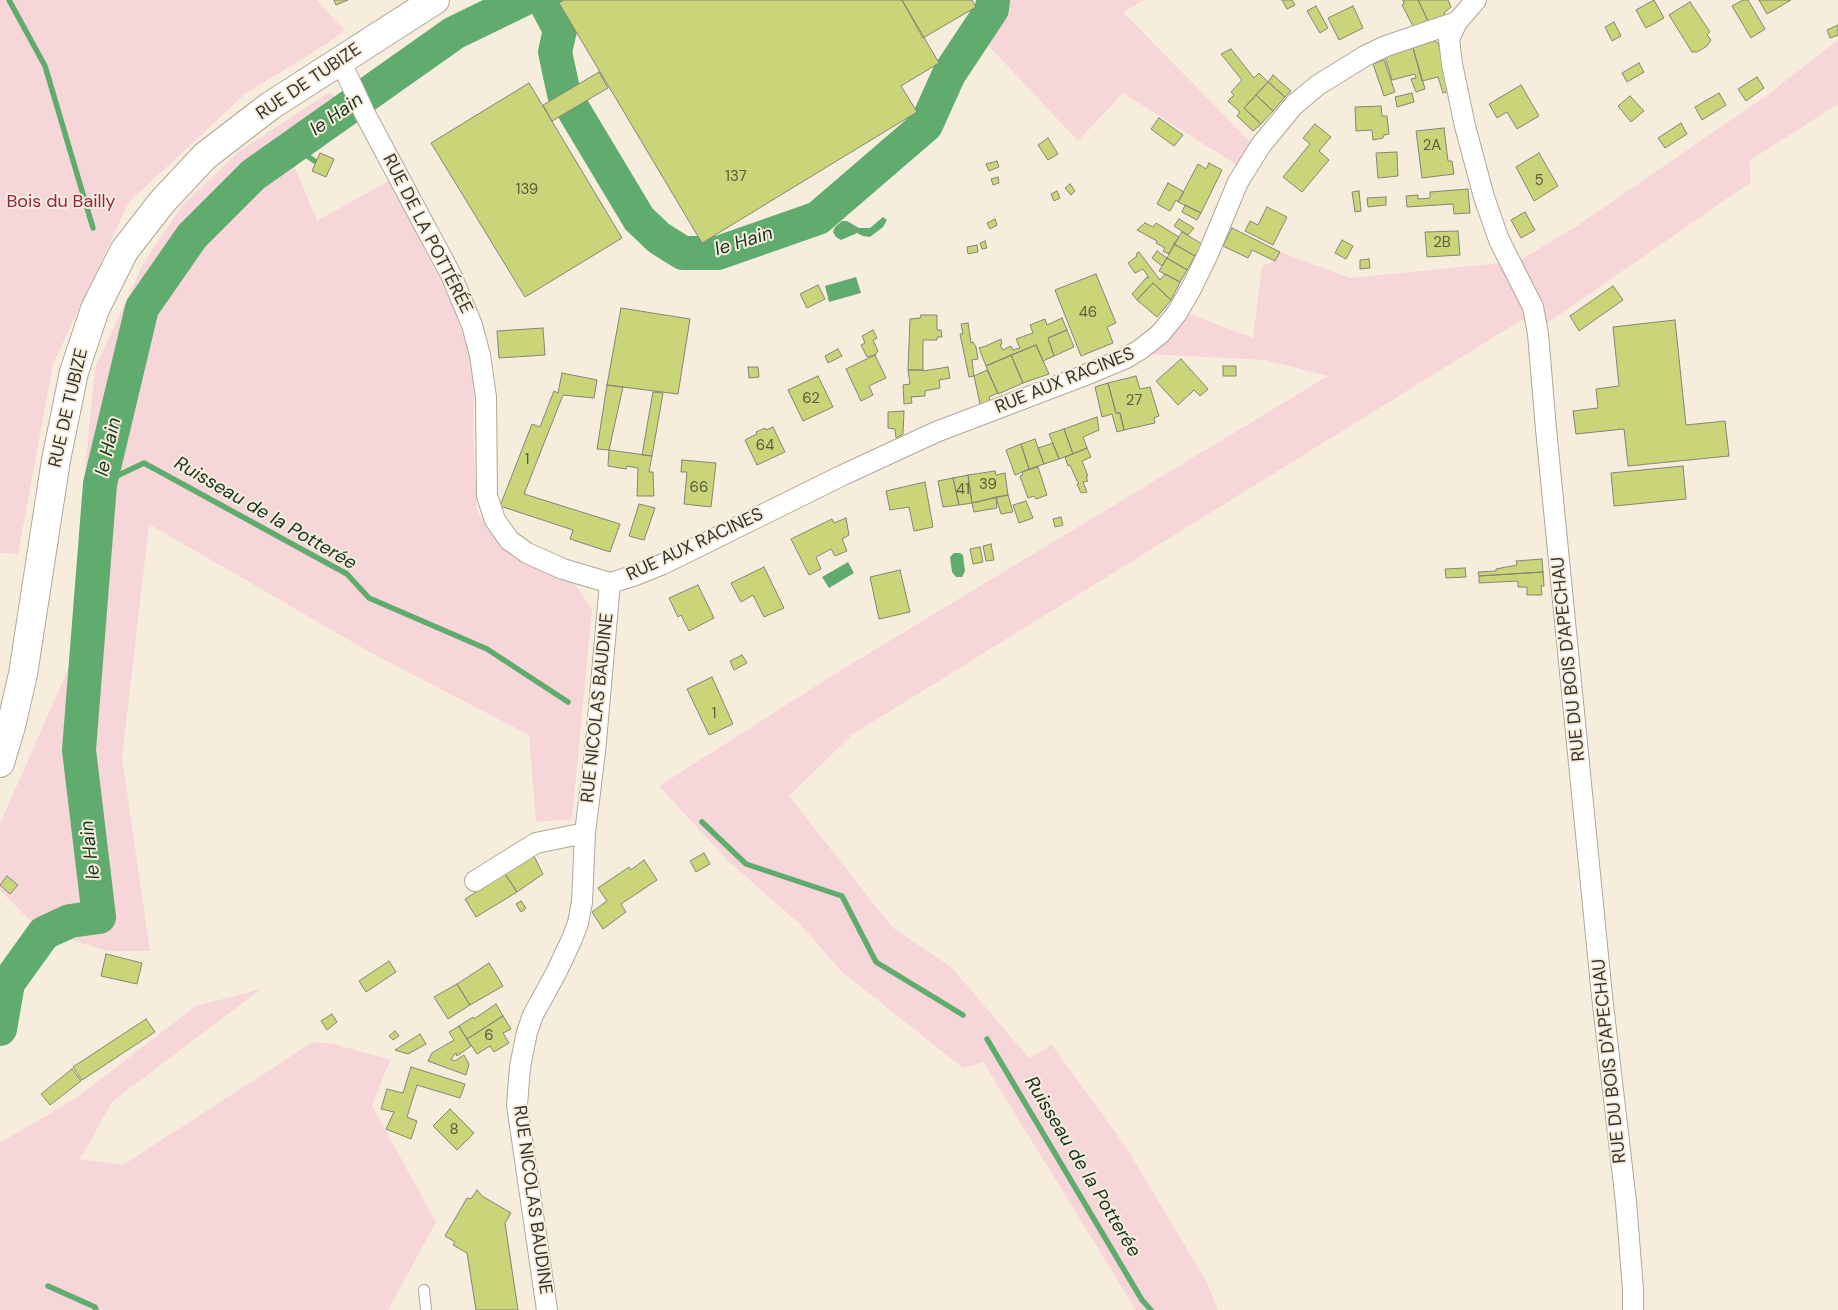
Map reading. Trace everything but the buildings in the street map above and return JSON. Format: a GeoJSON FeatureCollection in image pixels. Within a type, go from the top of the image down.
{"type":"FeatureCollection","features":[{"type":"Feature","properties":{"kind":"main road","name":"RUE DE TUBIZE"},"geometry":{"type":"LineString","coordinates":[[0,762],[11,726],[22,674],[56,460],[72,380],[95,309],[124,251],[162,202],[205,156],[270,106],[435,0]]}},
{"type":"Feature","properties":{"kind":"street"},"geometry":{"type":"LineString","coordinates":[[1457,22],[1476,0]]}},
{"type":"Feature","properties":{"kind":"street","name":"RUE DU BOIS D'APECHAU"},"geometry":{"type":"LineString","coordinates":[[1457,22],[1450,39],[1452,64],[1465,126],[1484,197],[1499,240],[1533,307],[1538,334],[1601,986],[1626,1202],[1633,1310]]}},
{"type":"Feature","properties":{"kind":"street","name":"RUE AUX RACINES"},"geometry":{"type":"LineString","coordinates":[[610,583],[663,564],[843,475],[936,432],[1083,376],[1126,358],[1141,349],[1160,334],[1177,313],[1192,289],[1242,174],[1261,145],[1294,105],[1318,85],[1365,56],[1386,46],[1457,22]]}},
{"type":"Feature","properties":{"kind":"street","name":"RUE DE LA POTTÉRÉE"},"geometry":{"type":"LineString","coordinates":[[340,60],[365,114],[451,275],[472,325],[480,355],[486,397],[487,496],[495,520],[509,540],[527,553],[563,569],[610,583]]}},
{"type":"Feature","properties":{"kind":"street","name":"RUE NICOLAS BAUDINE"},"geometry":{"type":"LineString","coordinates":[[547,1310],[517,1105],[520,1067],[526,1032],[578,924],[584,885],[585,833],[595,752],[610,583]]}},
{"type":"Feature","properties":{"kind":"street"},"geometry":{"type":"LineString","coordinates":[[475,882],[536,843],[585,833]]}},
{"type":"Feature","properties":{"kind":"lane"},"geometry":{"type":"LineString","coordinates":[[424,1290],[426,1310]]}},
{"type":"Feature","properties":{"kind":"green space","name":"Bois du Bailly"},"geometry":{"type":"Polygon","coordinates":[[[0,0],[317,0],[344,30],[328,43],[246,93],[129,202],[53,364],[18,554],[0,553],[0,0]]]}},
{"type":"Feature","properties":{"kind":"green space"},"geometry":{"type":"Polygon","coordinates":[[[1005,0],[1144,0],[1123,12],[1254,146],[1237,165],[1123,93],[1078,141],[984,41],[1000,18],[1005,0]]]}},
{"type":"Feature","properties":{"kind":"green space"},"geometry":{"type":"Polygon","coordinates":[[[1838,40],[1838,104],[1749,161],[1751,182],[1546,324],[1523,319],[853,734],[789,796],[892,927],[952,968],[1029,1058],[1052,1045],[1128,1150],[1207,1283],[1218,1310],[1136,1310],[983,1062],[963,1068],[842,972],[800,924],[729,862],[659,786],[838,672],[1328,376],[1266,360],[1147,354],[1187,313],[1253,338],[1262,266],[1275,261],[1280,252],[1350,278],[1500,263],[1504,270],[1577,226],[1770,93],[1838,40]]]}},
{"type":"Feature","properties":{"kind":"green space"},"geometry":{"type":"Polygon","coordinates":[[[330,92],[343,106],[285,143],[317,221],[390,180],[454,309],[474,368],[473,428],[477,512],[516,560],[574,583],[592,609],[572,819],[536,822],[529,735],[375,655],[149,524],[122,758],[150,951],[108,951],[39,930],[0,890],[0,824],[76,651],[84,482],[95,368],[144,262],[182,206],[238,152],[330,92]]]}},
{"type":"Feature","properties":{"kind":"green space"},"geometry":{"type":"Polygon","coordinates":[[[261,989],[112,1102],[80,1159],[123,1165],[313,1042],[334,1044],[390,1060],[372,1106],[436,1222],[388,1310],[0,1310],[0,1143],[76,1098],[196,1006],[261,989]]]}},
{"type":"Feature","properties":{"kind":"shaded area"},"geometry":{"type":"Polygon","coordinates":[[[883,217],[887,220],[883,227],[870,237],[857,233],[841,240],[833,232],[835,227],[842,221],[847,221],[859,228],[870,228],[883,217]]]}},
{"type":"Feature","properties":{"kind":"shaded area"},"geometry":{"type":"Polygon","coordinates":[[[856,277],[861,293],[829,302],[825,286],[856,277]]]}},
{"type":"Feature","properties":{"kind":"shaded area"},"geometry":{"type":"Polygon","coordinates":[[[954,553],[963,555],[965,571],[962,577],[956,577],[952,572],[950,557],[954,553]]]}},
{"type":"Feature","properties":{"kind":"shaded area"},"geometry":{"type":"Polygon","coordinates":[[[848,562],[854,573],[829,588],[822,577],[848,562]]]}},
{"type":"Feature","properties":{"kind":"waterway"},"geometry":{"type":"LineString","coordinates":[[9,0],[45,66],[93,228]]}},
{"type":"Feature","properties":{"kind":"waterway","name":"le Hain"},"geometry":{"type":"LineString","coordinates":[[0,1029],[8,983],[44,933],[70,921],[99,917],[79,750],[100,484],[142,308],[192,236],[253,175],[454,33],[522,0]]}},
{"type":"Feature","properties":{"kind":"waterway","name":"le Hain"},"geometry":{"type":"LineString","coordinates":[[544,0],[560,30],[555,52],[564,94],[639,219],[659,238],[683,253],[718,253],[818,218],[926,125],[949,74],[992,9],[993,0]]}},
{"type":"Feature","properties":{"kind":"waterway"},"geometry":{"type":"LineString","coordinates":[[293,146],[316,162]]}},
{"type":"Feature","properties":{"kind":"waterway","name":"Ruisseau de la Potterée"},"geometry":{"type":"LineString","coordinates":[[100,484],[144,463],[347,574],[369,598],[487,649],[568,702]]}},
{"type":"Feature","properties":{"kind":"waterway","name":"Ruisseau de la Potterée"},"geometry":{"type":"LineString","coordinates":[[702,822],[746,864],[842,896],[876,962],[963,1015]]}},
{"type":"Feature","properties":{"kind":"waterway","name":"Ruisseau de la Potterée"},"geometry":{"type":"LineString","coordinates":[[987,1039],[1142,1300],[1151,1310]]}},
{"type":"Feature","properties":{"kind":"waterway"},"geometry":{"type":"LineString","coordinates":[[48,1286],[95,1307],[96,1310]]}}]}
